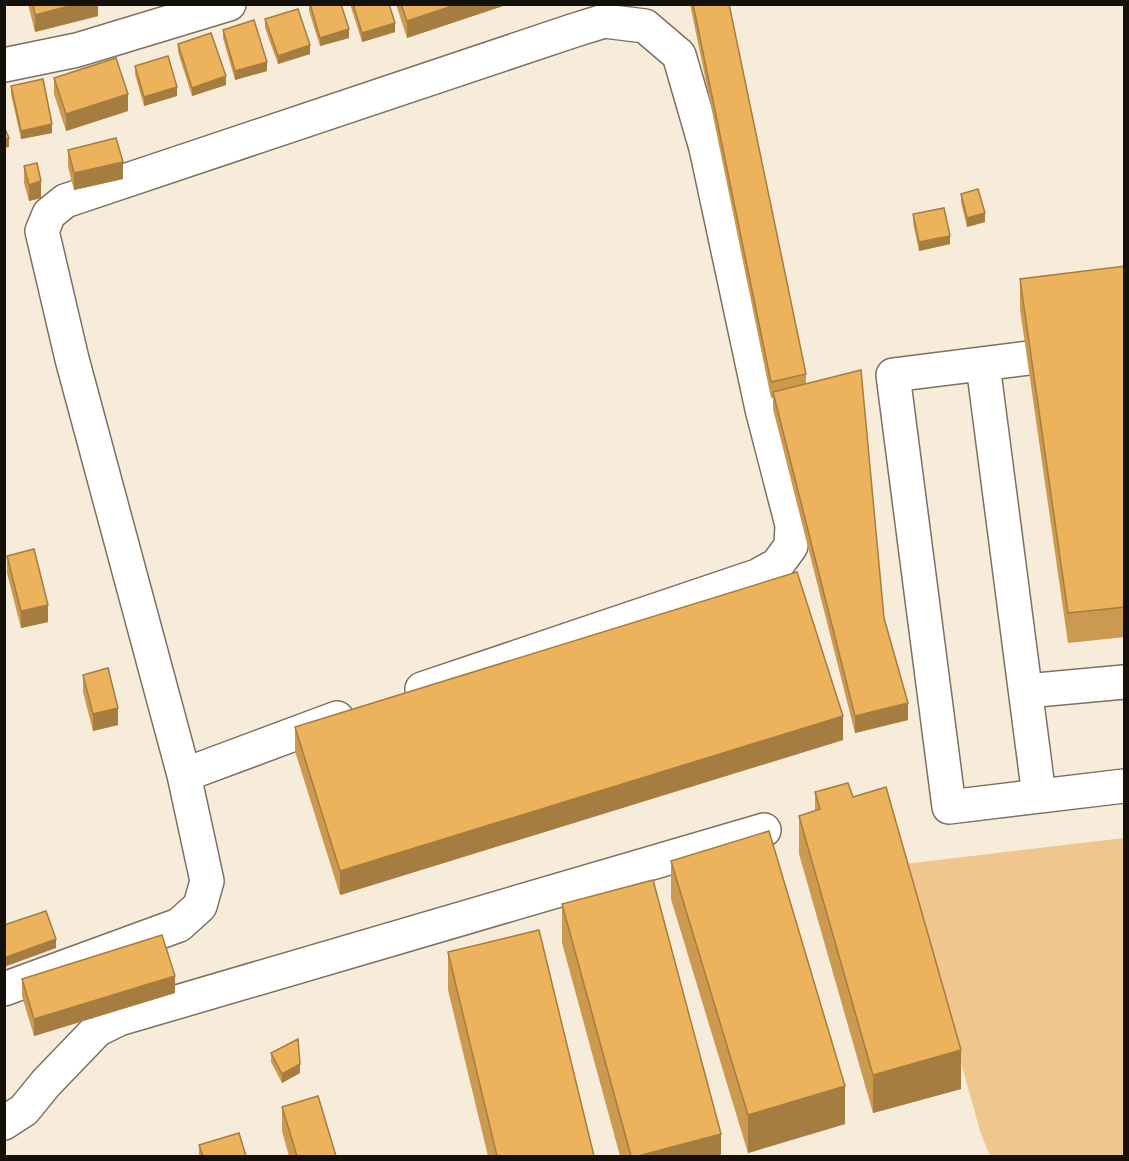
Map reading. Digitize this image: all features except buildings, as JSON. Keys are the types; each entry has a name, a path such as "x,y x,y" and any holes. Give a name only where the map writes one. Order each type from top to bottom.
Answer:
{"street":[{"path":"4,65 77,50 229,4"},
{"path":"4,989 102,954 159,930 179,925 200,906 207,881 184,775 137,605 42,231 49,214 65,201 572,31 604,21 645,26 679,55 706,148 762,409 792,525 791,546 777,565 757,576 398,697"},
{"path":"1125,346 893,375 949,807 1125,786"},
{"path":"983,365 1039,796"},
{"path":"1026,691 1125,682"},
{"path":"184,775 366,708"},
{"path":"4,1123 24,1110 46,1083 97,1030 119,1019 764,830"}],"shaded area":[{"path":"1124,838 1124,1156 990,1156 981,1134 905,864"}]}
